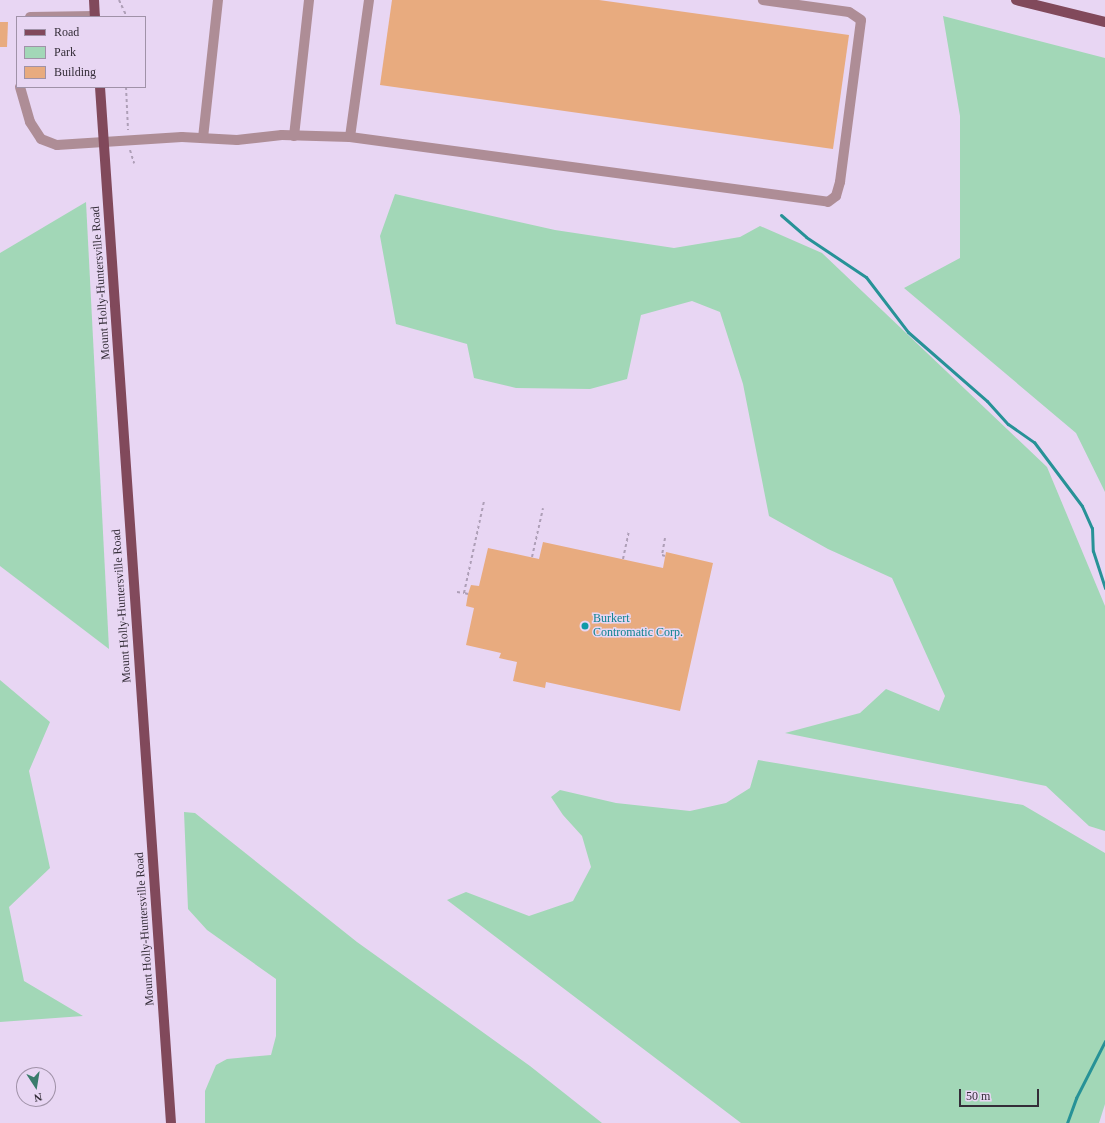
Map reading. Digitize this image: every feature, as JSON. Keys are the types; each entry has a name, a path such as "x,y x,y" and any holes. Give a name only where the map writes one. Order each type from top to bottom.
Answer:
{"main road":[{"path":"94,0 95,16"},
{"path":"1016,0 1105,22"},
{"name":"Mount Holly-Huntersville Road","path":"100,88 171,1123"}],"lane":[{"path":"203,138 218,0"},
{"path":"294,136 309,0"},
{"path":"350,137 369,0"},
{"path":"20,88 30,122 41,139 57,145 104,144 203,138 237,140 294,136 350,137 828,202 836,196 840,182 861,20 849,12 763,0"}],"path":[{"path":"119,0 127,16"},
{"path":"126,88 128,133"},
{"path":"130,150 134,163"},
{"path":"464,593 484,501"},
{"path":"532,558 543,508"},
{"path":"623,560 630,531"},
{"path":"665,538 662,555 666,556"},
{"path":"457,592 468,594"}],"green space":[{"path":"943,16 1105,58 1105,492 1076,433 904,288 960,258 960,116"},
{"path":"395,194 555,230 674,248 740,237 760,226 822,253 1047,467 1105,606 1105,831 1089,826 1046,786 785,733 860,713 886,689 939,711 945,696 892,578 828,549 769,516 743,384 720,312 692,301 641,315 627,379 590,389 516,388 474,378 467,344 396,324 380,236"},
{"path":"86,202 109,649 0,566 0,253"},
{"path":"0,680 50,722 29,771 50,868 9,907 24,981 83,1016 0,1022"},
{"path":"758,760 1023,805 1105,853 1105,1104 1099,1123 741,1123 447,900 466,892 529,916 573,901 591,867 582,836 563,815 551,797 560,790 616,803 690,811 726,803 750,788"},
{"path":"184,812 195,813 357,942 530,1066 602,1123 205,1123 205,1091 216,1065 227,1059 271,1055 276,1036 276,979 207,930 188,909"}],"building":[{"path":"392,0 599,0 849,35 833,149 380,85"},
{"path":"0,22 8,22 7,47 0,47"},
{"name":"Burkert Contromatic Corp.","path":"543,542 663,568 666,552 713,563 680,711 546,682 545,688 513,681 517,662 499,658 501,653 466,645 474,608 466,606 468,594 471,585 479,586 488,548 539,559"}],"waterway":[{"path":"781,215 806,237 866,277 908,332 987,401 1008,424 1034,442 1082,506 1092,528 1093,551 1105,588"},
{"path":"1067,1123 1076,1098 1105,1041"}],"place":[{"name":"Burkert Contromatic Corp.","path":"585,626"}]}
